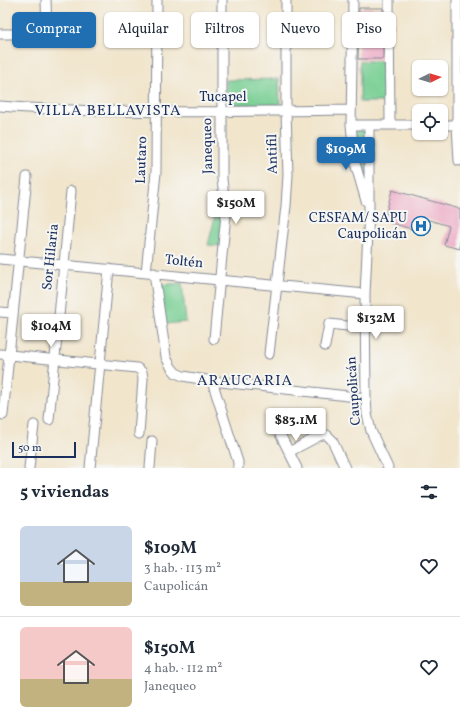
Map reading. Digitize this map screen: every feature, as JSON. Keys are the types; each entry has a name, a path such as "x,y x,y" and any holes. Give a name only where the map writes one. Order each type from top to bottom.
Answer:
{"street":[{"path":"46,0 46,12"},
{"name":"Lautaro","path":"157,0 156,172 150,273 166,357 171,367 176,373 183,376 212,381"},
{"name":"Janequeo","path":"214,339 226,214 222,179 222,0"},
{"name":"Antifil","path":"269,354 286,206 288,175 286,111 286,0"},
{"name":"Caupolicán","path":"353,0 351,125 355,163 369,212"},
{"path":"389,0 390,125"},
{"path":"457,0 459,161"},
{"path":"0,34 12,34"},
{"name":"Tucapel","path":"0,106 35,109 157,111 351,110"},
{"path":"351,125 412,125"},
{"name":"Caupolicán","path":"369,125 369,212 365,294 366,398 367,414 371,431 388,468"},
{"path":"448,125 459,125"},
{"path":"3,415 4,355 13,313 27,177"},
{"name":"Sor Hilaria","path":"49,420 71,191"},
{"name":"Toltén","path":"0,259 365,294"},
{"path":"90,468 109,269"},
{"path":"0,312 13,313"},
{"path":"325,346 329,324 366,328"},
{"path":"4,355 137,368 142,372 143,378 139,434"},
{"path":"238,468 238,462 212,381 366,398"},
{"path":"29,468 34,425"},
{"path":"276,426 297,468"},
{"path":"289,452 321,435 327,435 332,440 345,468"},
{"path":"150,468 152,441"}],"green space":[{"path":"360,61 384,61 384,102 360,102"},
{"path":"279,79 280,105 227,104 226,80"},
{"path":"356,129 366,129 367,190 360,168"},
{"path":"219,201 223,201 220,246 208,245"},
{"path":"182,283 186,322 165,324 161,285"}],"building":[{"path":"359,8 383,8 383,12 359,12"},
{"path":"358,48 383,48 383,59 358,59"},
{"path":"392,190 460,209 460,249 444,245 449,226 419,217 415,230 384,221"}],"place":[{"name":"CESFAM/ SAPU Caupolicán","path":"421,226"}],"district":[{"name":"VILLA BELLAVISTA","path":"108,111"},
{"name":"ARAUCARIA","path":"245,381"}]}
